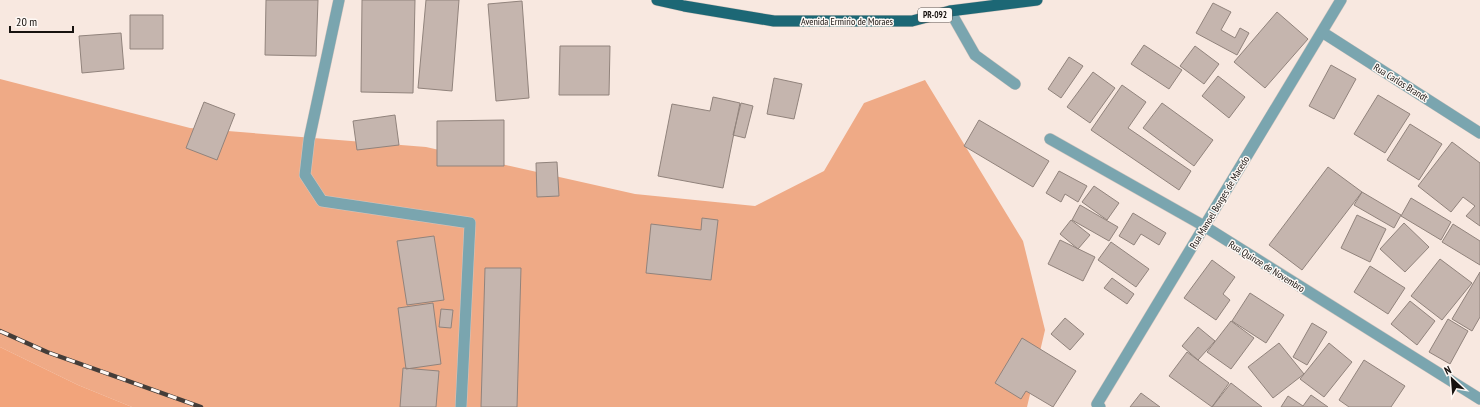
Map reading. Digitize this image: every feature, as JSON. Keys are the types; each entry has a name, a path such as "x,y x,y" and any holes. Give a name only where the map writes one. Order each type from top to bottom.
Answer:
{"main road":[{"name":"Avenida Ermirio de Moraes","path":"657,0 774,21 912,22 950,11 1037,0"}],"street":[{"path":"339,0 309,140 305,175 322,201 470,223 461,407"},
{"name":"Rua Manoel Borges de Macedo","path":"1098,406 1204,226 1341,0"},
{"path":"950,11 975,55 1014,84"},
{"name":"Rua Carlos Brandt","path":"1322,32 1480,133"},
{"name":"Rua Quinze de Novembro","path":"1050,139 1204,226 1480,400"}],"shaded area":[{"path":"0,79 190,128 426,147 635,194 755,206 824,171 864,103 925,80 1023,241 1045,330 1027,407 132,407 78,385 0,347"},
{"path":"0,347 78,385 132,407 0,407"}],"building":[{"path":"266,0 318,0 316,56 265,55"},
{"path":"362,0 415,0 413,93 361,92"},
{"path":"426,0 459,0 452,91 418,88"},
{"path":"522,1 529,98 496,101 488,4"},
{"path":"1213,3 1231,12 1221,30 1235,38 1240,28 1249,33 1237,55 1196,33"},
{"path":"1277,12 1308,39 1265,88 1234,62"},
{"path":"130,15 163,15 163,49 130,49"},
{"path":"121,33 124,69 82,73 79,36"},
{"path":"1144,45 1182,70 1169,89 1131,64"},
{"path":"560,46 610,46 609,95 559,95"},
{"path":"1195,46 1219,64 1204,84 1180,66"},
{"path":"1069,57 1083,66 1061,98 1048,89"},
{"path":"1331,65 1356,79 1334,119 1309,106"},
{"path":"1093,72 1115,88 1090,123 1067,107"},
{"path":"1218,76 1245,97 1229,118 1202,96"},
{"path":"774,78 802,84 794,119 767,114"},
{"path":"1122,85 1146,102 1128,128 1191,171 1179,190 1091,130"},
{"path":"1378,95 1410,114 1385,153 1354,134"},
{"path":"713,97 740,103 723,188 658,176 672,104 710,111"},
{"path":"204,102 235,114 217,160 186,148"},
{"path":"741,103 753,106 745,138 733,135"},
{"path":"1162,103 1213,140 1194,166 1143,128"},
{"path":"395,115 399,145 357,150 353,121"},
{"path":"504,120 504,166 437,166 437,121"},
{"path":"979,120 1049,161 1033,187 964,146"},
{"path":"1410,124 1442,144 1419,180 1387,160"},
{"path":"1452,142 1480,163 1480,226 1466,216 1475,206 1463,197 1451,212 1418,186"},
{"path":"557,162 559,196 537,197 536,163"},
{"path":"1328,167 1362,192 1302,270 1269,245"},
{"path":"1059,171 1087,186 1078,202 1065,194 1061,202 1046,193"},
{"path":"1094,186 1119,203 1107,220 1082,202"},
{"path":"1362,192 1401,215 1394,228 1354,205"},
{"path":"1411,198 1451,222 1441,240 1401,216"},
{"path":"1080,205 1118,227 1109,241 1072,220"},
{"path":"1133,213 1166,233 1159,245 1141,234 1134,245 1119,236"},
{"path":"1357,215 1386,229 1370,262 1341,248"},
{"path":"702,218 718,220 711,280 646,273 651,224 701,230"},
{"path":"1071,220 1090,235 1078,249 1060,234"},
{"path":"1404,223 1429,247 1405,272 1380,249"},
{"path":"1453,224 1480,241 1480,265 1442,242"},
{"path":"434,236 444,300 407,305 397,241"},
{"path":"1060,240 1095,257 1083,281 1048,264"},
{"path":"1111,242 1149,269 1136,287 1098,260"},
{"path":"1440,259 1472,283 1442,320 1411,296"},
{"path":"1212,260 1235,277 1223,294 1230,300 1216,320 1184,298"},
{"path":"1370,266 1405,288 1388,314 1354,292"},
{"path":"485,268 521,268 517,407 481,407"},
{"path":"1480,272 1480,317 1472,331 1452,319"},
{"path":"1112,278 1134,294 1127,304 1104,288"},
{"path":"1250,293 1284,315 1266,343 1232,321"},
{"path":"1410,301 1435,321 1417,345 1391,324"},
{"path":"433,303 441,364 406,369 398,308"},
{"path":"441,309 453,310 451,328 439,327"},
{"path":"1065,318 1084,334 1070,350 1051,334"},
{"path":"1448,319 1468,331 1450,364 1429,352"},
{"path":"1231,321 1254,338 1231,369 1207,352"},
{"path":"1312,323 1327,332 1307,365 1293,357"},
{"path":"1198,327 1215,341 1198,360 1182,346"},
{"path":"1022,338 1076,371 1053,407 1026,391 1021,399 995,383"},
{"path":"1279,343 1304,374 1273,398 1248,367"},
{"path":"1329,343 1352,362 1324,397 1300,379"},
{"path":"1187,352 1229,383 1212,407 1169,376"},
{"path":"1364,360 1405,386 1391,407 1349,407 1339,400"},
{"path":"403,368 439,371 436,407 400,407"},
{"path":"1231,383 1262,407 1212,407"},
{"path":"1141,393 1160,407 1130,407"},
{"path":"1311,395 1328,407 1281,407 1288,396 1303,406"}],"railway":[{"path":"0,331 47,352 201,407"}]}
